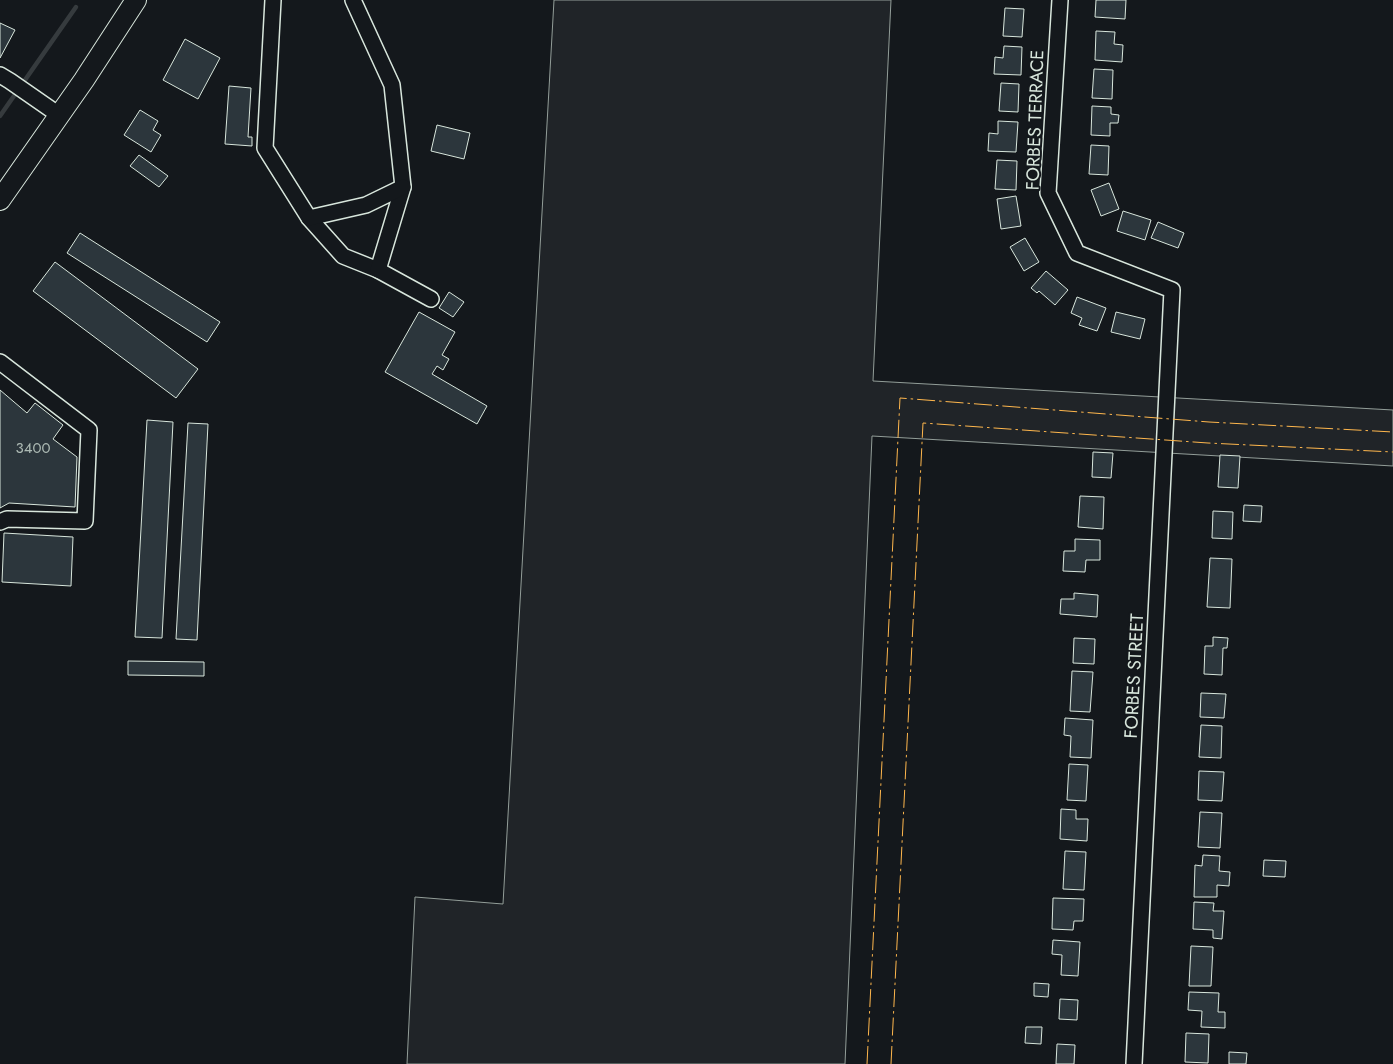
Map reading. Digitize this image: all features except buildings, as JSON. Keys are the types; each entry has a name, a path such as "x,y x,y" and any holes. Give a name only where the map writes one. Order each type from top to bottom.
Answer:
{"main road":[{"path":"0,200 84,80 136,0"}],"street":[{"path":"273,0 265,148 308,218 343,256 378,270 430,299"},
{"path":"353,0 392,85 403,187 378,270"},
{"name":"FORBES TERRACE","path":"1060,0 1048,193 1078,253 1172,290"},
{"path":"0,75 59,115"},
{"path":"308,218 366,205 403,187"},
{"name":"FORBES STREET","path":"1134,1064 1172,290"},
{"path":"0,362 89,430 89,457 85,521 7,519 0,522"}],"shaded area":[{"path":"554,0 891,0 873,381 1393,410 1393,466 872,436 845,1064 407,1064 415,897 503,904"}],"waterway":[{"path":"25,80 76,7"},
{"path":"0,116 16,93"}],"power":[{"path":"867,1064 900,398 1209,422 1393,432"},
{"path":"891,1064 923,423 1208,443 1393,452"}]}
